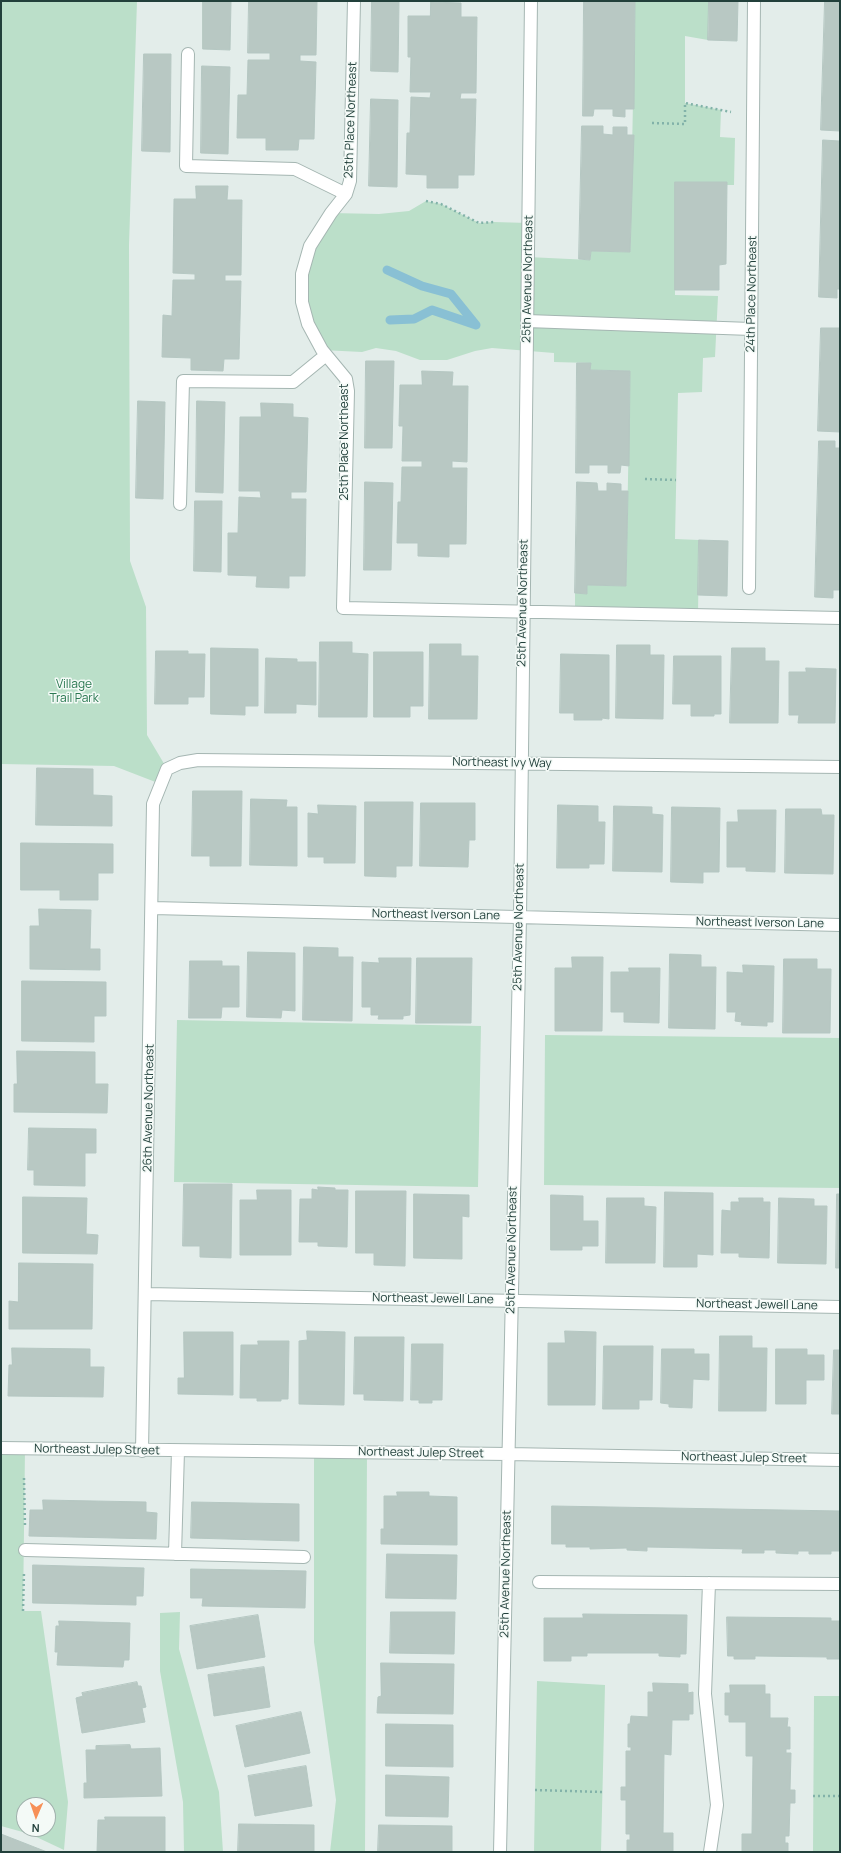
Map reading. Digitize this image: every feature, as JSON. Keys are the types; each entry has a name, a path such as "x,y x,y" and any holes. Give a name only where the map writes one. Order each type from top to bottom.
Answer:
{"street":[{"name":"25th Place Northeast","path":"354,1 350,181 346,194 331,212 310,246 302,274 302,302 308,324 326,355 346,379 348,391 343,608 523,612"},
{"name":"25th Avenue Northeast","path":"500,1852 520,917 531,1"},
{"name":"24th Place Northeast","path":"749,588 754,1"},
{"path":"188,54 186,166 295,169 346,194"},
{"path":"527,321 751,330"},
{"path":"180,504 183,381 293,382 326,355"},
{"path":"523,612 840,618"},
{"name":"Northeast Ivy Way","path":"167,769 180,762 198,760 840,768"},
{"name":"26th Avenue Northeast","path":"142,1451 153,908 153,804 167,769"},
{"name":"Northeast Iverson Lane","path":"153,908 840,925"},
{"name":"Northeast Jewell Lane","path":"146,1294 840,1307"},
{"name":"Northeast Julep Street","path":"1,1448 142,1451 508,1454 840,1460"},
{"path":"175,1554 178,1451"},
{"path":"25,1550 304,1557"},
{"path":"539,1582 840,1584"},
{"path":"709,1583 705,1694 717,1805 710,1852"}],"path":[{"path":"652,122 685,124 685,103 753,117"},
{"path":"426,201 441,204 479,223 494,222"},
{"path":"645,479 676,480"},
{"path":"535,1790 602,1792"},
{"path":"813,1796 840,1796"}],"green space":[{"name":"Village Trail Park","path":"1,1 137,1 129,245 130,561 146,607 147,735 166,767 158,783 114,766 1,764"},
{"path":"635,1 709,1 708,40 685,36 685,103 721,110 720,137 735,138 734,185 727,185 726,182 675,182 675,295 718,296 715,357 703,358 702,392 678,393 675,539 699,540 698,615 575,613 575,593 587,594 587,585 626,586 630,371 590,370 590,363 554,362 554,353 492,348 475,351 447,360 420,360 396,351 376,348 362,352 322,350 308,324 302,274 331,213 379,214 409,211 426,201 441,204 479,223 528,223 528,257 590,260 591,251 630,252"},
{"path":"177,1020 481,1026 478,1187 174,1182"},
{"path":"545,1035 840,1038 840,1188 544,1185"},
{"path":"1,1448 25,1449 23,1611 41,1611 68,1802 64,1850 36,1837 56,1837 56,1797 16,1797 16,1830 1,1826"},
{"path":"314,1452 367,1453 365,1852 330,1852 336,1800 314,1642"},
{"path":"180,1612 179,1649 219,1792 223,1852 184,1852 183,1802 160,1671 160,1613"},
{"path":"537,1681 605,1685 601,1852 534,1852"},
{"path":"814,1696 840,1696 840,1852 813,1852"}],"building":[{"path":"203,1 231,1 230,50 203,49"},
{"path":"249,1 317,1 316,55 300,55 300,61 316,62 314,139 299,139 298,150 266,150 266,138 237,138 238,95 247,95 248,60 270,60 270,53 248,53"},
{"path":"372,1 399,1 398,72 371,71"},
{"path":"584,1 635,1 634,109 625,109 625,117 613,116 613,109 594,109 593,116 583,116"},
{"path":"709,1 738,1 737,41 708,40"},
{"path":"825,1 840,1 840,131 821,130"},
{"path":"431,2 461,3 461,17 477,17 476,93 461,93 460,99 476,99 474,175 458,175 458,188 427,188 427,175 406,174 407,133 410,133 411,97 430,98 431,92 410,92 411,57 408,57 408,16 430,16"},
{"path":"144,54 171,54 170,152 142,151"},
{"path":"202,66 230,67 228,154 201,153"},
{"path":"371,99 398,100 397,187 369,186"},
{"path":"582,126 603,126 603,134 613,135 613,127 627,127 627,135 634,135 630,252 591,251 590,260 579,259"},
{"path":"823,140 839,141 840,147 840,289 837,289 837,298 819,297"},
{"path":"675,182 727,182 726,264 719,265 719,290 675,290"},
{"path":"196,186 228,186 227,200 242,200 241,275 225,275 225,281 241,281 239,359 224,359 223,371 191,370 191,358 162,357 163,315 172,316 173,280 195,280 195,274 173,273 174,199 196,199"},
{"path":"821,328 840,328 840,432 818,431"},
{"path":"366,361 394,361 392,448 365,448"},
{"path":"577,363 591,363 590,370 630,371 629,466 621,465 620,473 608,473 608,465 589,465 589,473 576,473"},
{"path":"422,371 453,372 452,386 468,386 467,462 452,461 452,468 467,468 466,544 449,544 449,557 418,556 418,543 397,543 398,502 401,502 402,467 422,467 422,461 402,461 403,426 399,426 400,385 422,385"},
{"path":"138,401 165,402 163,499 136,498"},
{"path":"197,401 225,402 223,493 196,492"},
{"path":"261,403 293,404 293,417 308,418 306,492 291,492 291,499 306,499 305,576 289,576 289,588 256,587 257,576 228,575 228,533 238,533 239,497 261,498 260,491 239,491 240,417 261,417"},
{"path":"819,441 835,441 835,448 840,448 840,590 833,590 833,598 815,597"},
{"path":"365,482 393,483 391,570 364,570"},
{"path":"577,482 597,483 598,491 607,491 607,483 621,484 621,491 628,491 626,586 587,585 587,594 575,593"},
{"path":"195,501 222,501 221,572 194,571"},
{"path":"699,540 728,541 727,596 698,595"},
{"path":"320,642 352,642 352,653 368,654 367,717 319,717"},
{"path":"430,644 461,644 461,656 478,656 477,719 429,719"},
{"path":"617,645 650,645 650,655 664,655 663,719 616,718"},
{"path":"211,648 258,649 258,706 245,706 245,715 211,714"},
{"path":"732,648 765,648 765,661 779,661 778,723 730,723"},
{"path":"156,651 188,651 188,654 205,654 204,697 188,697 188,704 155,704"},
{"path":"374,652 423,652 423,706 410,706 410,717 374,717"},
{"path":"561,654 609,655 609,719 574,720 574,713 560,713"},
{"path":"674,656 721,656 721,714 714,714 714,716 691,716 691,704 673,704"},
{"path":"266,658 297,659 297,662 316,662 316,705 296,704 296,713 265,713"},
{"path":"806,668 836,669 835,723 798,723 799,715 789,715 789,672 806,672"},
{"path":"37,768 93,769 93,795 112,796 112,826 36,825"},
{"path":"193,791 242,791 241,866 210,866 210,856 192,856"},
{"path":"251,799 287,800 286,807 297,807 297,866 250,865"},
{"path":"365,802 413,802 412,866 396,866 396,877 365,876"},
{"path":"421,803 475,803 475,840 469,840 468,867 420,866"},
{"path":"318,805 356,806 355,863 324,863 324,857 308,857 308,813 318,814"},
{"path":"558,805 598,806 598,822 605,822 604,864 589,864 589,868 557,868"},
{"path":"614,806 652,807 652,814 663,815 662,872 613,871"},
{"path":"672,807 720,808 719,872 703,872 703,883 671,882"},
{"path":"786,809 821,809 822,815 834,815 833,874 785,873"},
{"path":"738,810 776,810 775,872 746,871 746,867 727,867 727,822 738,822"},
{"path":"21,843 113,844 113,873 98,873 98,900 60,900 60,890 21,890"},
{"path":"39,909 91,910 90,949 100,949 100,970 30,969 30,926 39,926"},
{"path":"304,947 338,948 338,957 353,957 352,1021 303,1020"},
{"path":"248,952 295,953 295,1011 282,1010 281,1018 247,1017"},
{"path":"670,954 701,955 701,967 716,967 715,1029 669,1028"},
{"path":"572,957 603,957 602,1031 555,1031 555,968 572,968"},
{"path":"379,958 411,958 410,1015 403,1016 403,1019 378,1019 379,1015 371,1015 371,1007 362,1007 362,962 379,963"},
{"path":"417,958 472,958 471,1023 416,1023"},
{"path":"784,959 817,959 817,969 831,969 830,1033 783,1033"},
{"path":"190,961 222,961 222,966 239,966 239,1007 222,1007 221,1018 189,1018"},
{"path":"743,965 774,966 773,1022 767,1022 767,1026 741,1025 742,1022 735,1021 736,1012 727,1012 727,972 743,973"},
{"path":"629,968 660,968 659,1023 624,1022 624,1012 611,1012 611,972 629,972"},
{"path":"22,981 106,982 106,1016 94,1016 94,1042 22,1041"},
{"path":"17,1051 95,1052 95,1084 108,1084 107,1113 14,1112 14,1084 17,1084"},
{"path":"29,1128 96,1129 96,1153 85,1153 85,1186 34,1185 34,1170 28,1170"},
{"path":"184,1184 232,1184 231,1258 200,1257 200,1246 183,1246"},
{"path":"318,1187 335,1188 335,1190 348,1190 347,1247 318,1246 318,1242 299,1242 300,1199 312,1199 312,1189 318,1190"},
{"path":"257,1190 291,1190 291,1255 240,1255 240,1200 257,1200"},
{"path":"356,1191 406,1191 405,1266 374,1265 374,1253 356,1253"},
{"path":"665,1192 713,1193 713,1255 697,1254 697,1267 664,1267"},
{"path":"414,1194 469,1195 469,1217 462,1216 462,1259 414,1258"},
{"path":"837,1194 840,1194 840,1268 836,1268"},
{"path":"551,1195 583,1196 583,1221 598,1221 598,1246 582,1246 582,1250 551,1250"},
{"path":"23,1197 87,1198 86,1234 98,1235 97,1254 23,1253"},
{"path":"607,1198 644,1198 644,1206 656,1207 655,1263 606,1263"},
{"path":"739,1198 763,1198 763,1202 770,1202 769,1258 739,1257 739,1253 721,1253 722,1210 731,1211 731,1202 739,1202"},
{"path":"779,1198 814,1199 814,1206 827,1206 826,1264 778,1263"},
{"path":"19,1263 93,1264 92,1329 9,1329 9,1301 18,1302"},
{"path":"307,1331 345,1332 344,1405 299,1404 299,1341 307,1340"},
{"path":"565,1331 596,1332 595,1405 548,1405 548,1343 565,1343"},
{"path":"184,1332 233,1332 233,1395 178,1394 178,1378 184,1378"},
{"path":"720,1336 752,1336 752,1348 767,1348 766,1411 719,1411"},
{"path":"355,1337 404,1337 403,1401 364,1400 364,1394 354,1394"},
{"path":"258,1341 289,1341 288,1399 281,1399 281,1401 257,1401 257,1398 240,1398 241,1345 258,1345"},
{"path":"412,1344 443,1344 442,1400 432,1400 432,1403 419,1403 419,1400 411,1400"},
{"path":"604,1346 653,1346 652,1400 639,1400 639,1409 603,1409"},
{"path":"12,1348 90,1349 90,1367 104,1367 103,1397 8,1396 9,1365 12,1365"},
{"path":"662,1349 694,1349 694,1354 709,1354 709,1380 693,1379 692,1408 669,1407 669,1404 661,1403"},
{"path":"776,1349 807,1349 807,1355 824,1355 824,1380 806,1380 806,1404 776,1404"},
{"path":"834,1350 840,1350 840,1414 832,1414"},
{"path":"397,1492 429,1492 429,1496 457,1497 457,1545 381,1544 381,1529 384,1529 384,1496 397,1496"},
{"path":"43,1500 146,1502 146,1512 157,1513 156,1539 29,1536 30,1510 43,1510"},
{"path":"192,1502 299,1504 299,1541 191,1538"},
{"path":"552,1506 840,1511 840,1551 831,1551 831,1554 809,1554 809,1551 798,1551 798,1554 776,1553 776,1550 764,1550 764,1553 742,1553 743,1549 647,1547 647,1551 627,1550 627,1548 590,1549 590,1547 566,1547 566,1544 552,1544"},
{"path":"387,1554 457,1555 456,1599 386,1598"},
{"path":"33,1565 144,1568 143,1596 136,1596 136,1605 33,1603"},
{"path":"191,1569 306,1571 305,1608 202,1606 203,1598 191,1598"},
{"path":"391,1612 455,1612 454,1654 390,1653"},
{"path":"583,1614 687,1615 686,1654 680,1654 680,1657 659,1656 659,1653 587,1653 587,1656 571,1656 571,1661 544,1661 544,1618 583,1618"},
{"path":"258,1615 265,1657 197,1669 190,1626"},
{"path":"727,1617 831,1618 831,1621 840,1621 840,1659 827,1659 827,1657 755,1656 755,1659 734,1659 734,1656 728,1656"},
{"path":"59,1621 130,1623 129,1660 124,1660 123,1667 57,1665 58,1652 55,1652 56,1626 59,1626"},
{"path":"381,1663 454,1664 453,1714 377,1713 378,1697 381,1696"},
{"path":"264,1667 270,1707 214,1716 208,1675"},
{"path":"137,1682 138,1686 141,1686 146,1707 142,1708 145,1722 82,1733 76,1698 83,1696 82,1693"},
{"path":"653,1683 688,1684 688,1693 693,1692 693,1714 689,1714 689,1720 672,1720 671,1755 664,1754 663,1833 673,1833 673,1852 627,1852 627,1840 630,1840 630,1834 626,1834 626,1800 621,1800 621,1787 626,1787 626,1751 631,1751 631,1747 628,1747 628,1724 630,1724 631,1716 648,1717 648,1692 653,1692"},
{"path":"730,1685 765,1685 765,1694 770,1694 770,1718 788,1718 787,1727 790,1727 790,1749 786,1749 786,1753 791,1753 790,1790 795,1790 795,1803 790,1803 789,1836 785,1836 785,1843 788,1843 788,1852 742,1852 742,1834 752,1834 753,1756 746,1756 746,1722 729,1722 729,1715 725,1715 725,1693 730,1693"},
{"path":"301,1712 310,1753 245,1767 236,1726"},
{"path":"386,1724 453,1725 453,1767 386,1766"},
{"path":"130,1745 131,1749 160,1748 162,1796 84,1798 84,1783 87,1783 86,1750 96,1750 96,1746"},
{"path":"306,1766 312,1806 255,1816 248,1776"},
{"path":"386,1775 449,1777 448,1817 386,1816"},
{"path":"105,1817 165,1817 165,1852 97,1852 98,1820 105,1820"},
{"path":"239,1824 314,1825 314,1852 238,1852"},
{"path":"379,1825 452,1826 452,1852 378,1852"},
{"path":"1,1834 47,1852 1,1852"}],"waterway":[{"path":"387,270 422,286 451,294 476,325"},
{"path":"390,320 414,319 432,310 476,325"}]}
